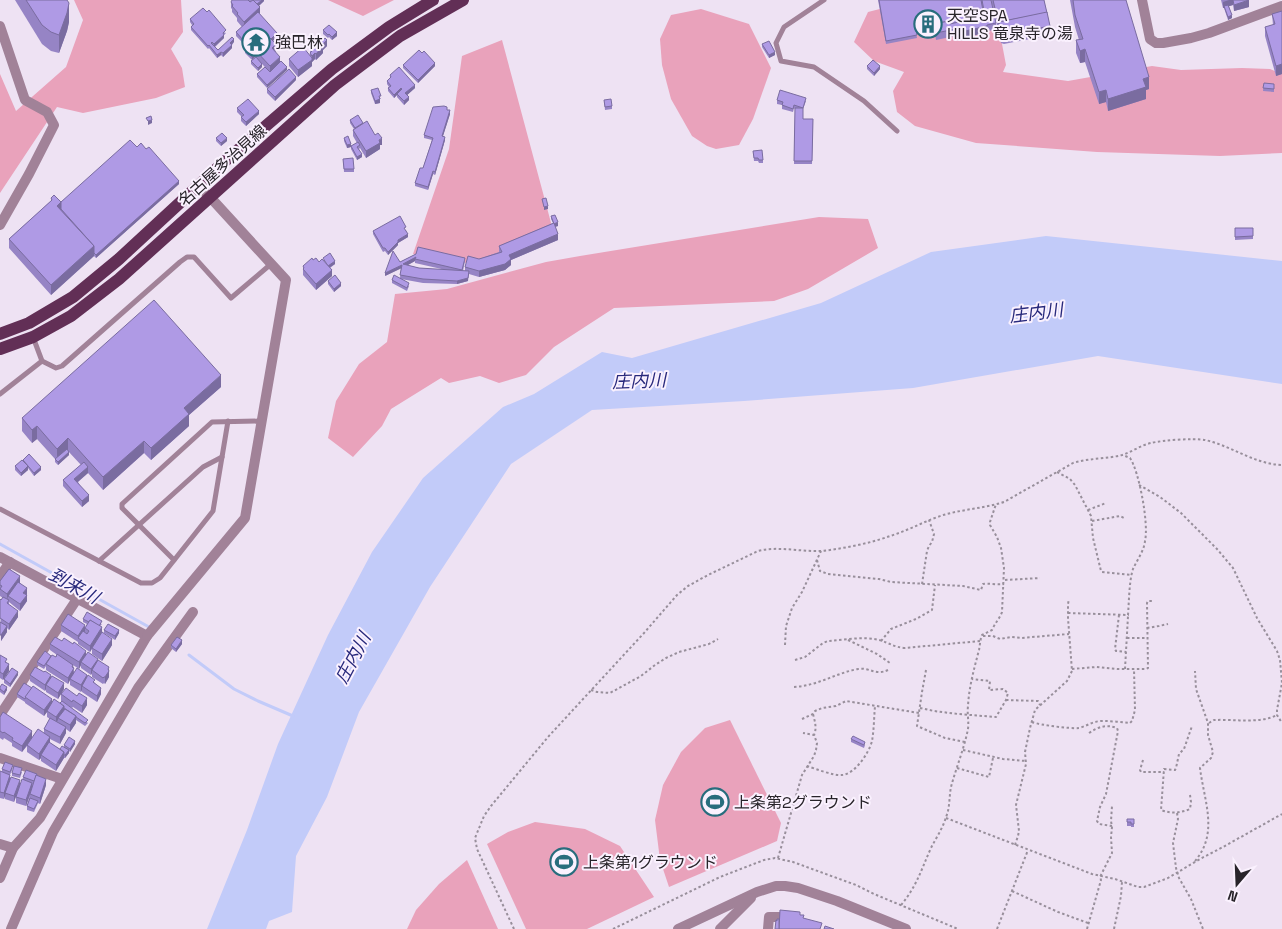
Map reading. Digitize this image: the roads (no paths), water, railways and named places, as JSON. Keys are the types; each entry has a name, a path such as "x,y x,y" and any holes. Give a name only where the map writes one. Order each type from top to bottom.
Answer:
{"main road":[{"name":"名古屋多治見線","path":"0,334 28,323 73,297 119,258 224,162 332,69 389,27 433,0"},
{"name":"名古屋多治見線","path":"0,349 33,337 71,316 118,279 336,85 400,36 463,0"}],"street":[{"path":"1142,0 1150,39 1162,43 1209,33 1282,6"},
{"path":"0,26 25,100 47,112 54,125 0,225"},
{"path":"0,878 12,848 40,818 147,636 245,518 286,280 210,197 198,187"},
{"path":"0,557 147,636"},
{"path":"0,576 10,562"},
{"path":"0,715 78,599"},
{"path":"11,929 53,832 138,688 193,612"},
{"path":"0,758 62,779"},
{"path":"0,844 12,848"},
{"path":"678,929 757,892 776,886 798,888 837,901 906,929"},
{"path":"720,929 757,892"},
{"path":"768,929 769,917 800,917"}],"lane":[{"path":"824,0 784,27 776,43 781,61 814,68 864,102 897,131"},
{"path":"33,337 42,361 56,368 62,366 187,257 194,258 231,298 271,264"},
{"path":"0,394 42,361"},
{"path":"0,509 141,583 152,583 160,578 213,511 228,421"},
{"path":"174,560 122,508 122,504 212,422 262,421"},
{"path":"99,562 202,467 222,457"}],"water":[{"name":"庄内川","path":"1046,236 1282,261 1282,384 1098,356 913,388 592,410 511,464 430,587 359,712 327,797 296,856 292,912 269,921 266,929 207,929 247,830 278,744 328,635 372,552 423,478 503,407 534,394 602,352 632,358 821,303 931,252"}],"waterway":[{"name":"到来川","path":"0,544 149,627"},
{"name":"到来川","path":"189,655 234,689 293,716"}],"place":[{"name":"天空SPA HILLS 竜泉寺の湯","path":"928,24"},
{"name":"強巴林","path":"256,42"},
{"name":"上条第2グラウンド","path":"715,802"},
{"name":"上条第1グラウンド","path":"564,862"}]}
